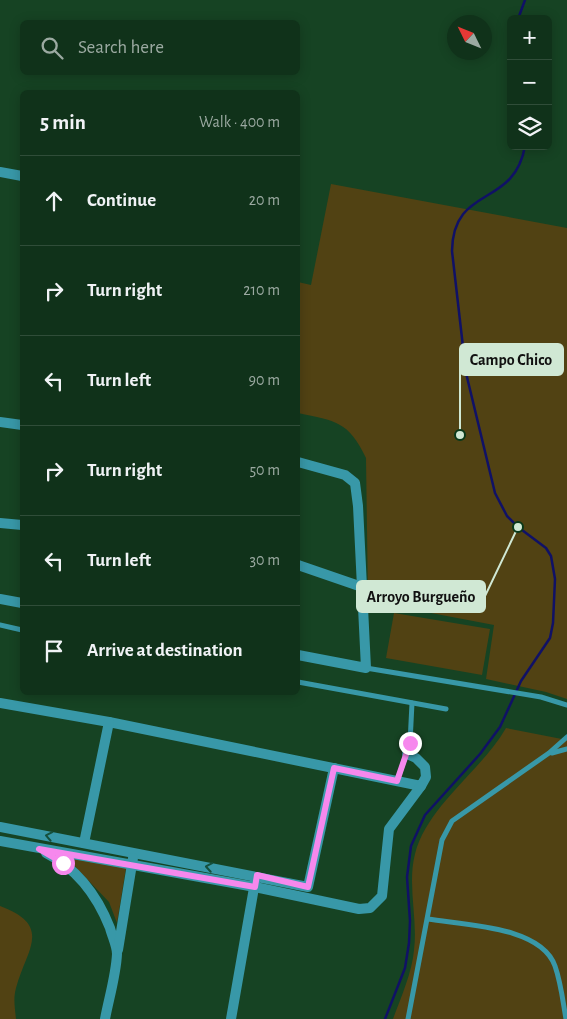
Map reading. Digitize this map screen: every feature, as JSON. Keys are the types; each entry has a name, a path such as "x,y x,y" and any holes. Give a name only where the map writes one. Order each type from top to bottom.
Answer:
{"street":[{"path":"0,172 20,176"},
{"path":"0,422 20,425"},
{"path":"300,463 345,475 355,483 366,668 300,655"},
{"path":"0,523 20,525"},
{"path":"300,566 362,587"},
{"path":"0,599 20,603"},
{"path":"0,703 110,722 421,786"},
{"path":"84,843 110,722"},
{"path":"0,841 255,887 359,909 370,908 382,896 389,829 426,777 425,767 416,758 406,754"},
{"path":"0,827 257,875 308,887 334,768"},
{"path":"39,849 63,863 88,886 101,907 117,953"},
{"path":"105,1019 134,853"},
{"path":"231,1019 257,875"}],"lane":[{"path":"0,625 20,630"},
{"path":"366,668 541,697 567,705"},
{"path":"300,682 446,709"},
{"path":"397,781 410,743 412,703"},
{"path":"408,1019 442,840 452,820 550,754 567,737"},
{"path":"550,754 567,749"},
{"path":"428,919 511,932 534,941 549,954 555,966 566,1019"}],"shaded area":[{"path":"331,184 567,228 567,699 546,692 486,679 494,625 368,601 366,458 353,436 340,425 322,418 300,413 300,282 311,285"},
{"path":"394,613 490,629 482,675 386,658"},
{"path":"506,728 567,740 567,1019 393,1019 406,985 413,959 415,926 412,878 415,854 421,837 443,804 496,744"},
{"path":"67,858 126,868 117,923 109,902"},
{"path":"0,906 17,914 27,922 31,931 30,951 15,992 16,1019 0,1019"}],"waterway":[{"path":"519,15 525,0"},
{"path":"385,1019 405,968 409,943 410,921 407,877 411,846 425,815 480,754 500,727 521,681 550,638 553,623 555,579 551,556 546,548 518,527 507,516 495,493 466,373 452,251 455,230 462,215 509,180 519,166 524,150"}],"place":[{"name":"Campo Chico","path":"460,435"},
{"name":"Arroyo Burgueño","path":"518,527"}],"route":[{"path":"63,863 39,849 255,887 257,875 308,887 334,768 397,781 410,743"}]}
